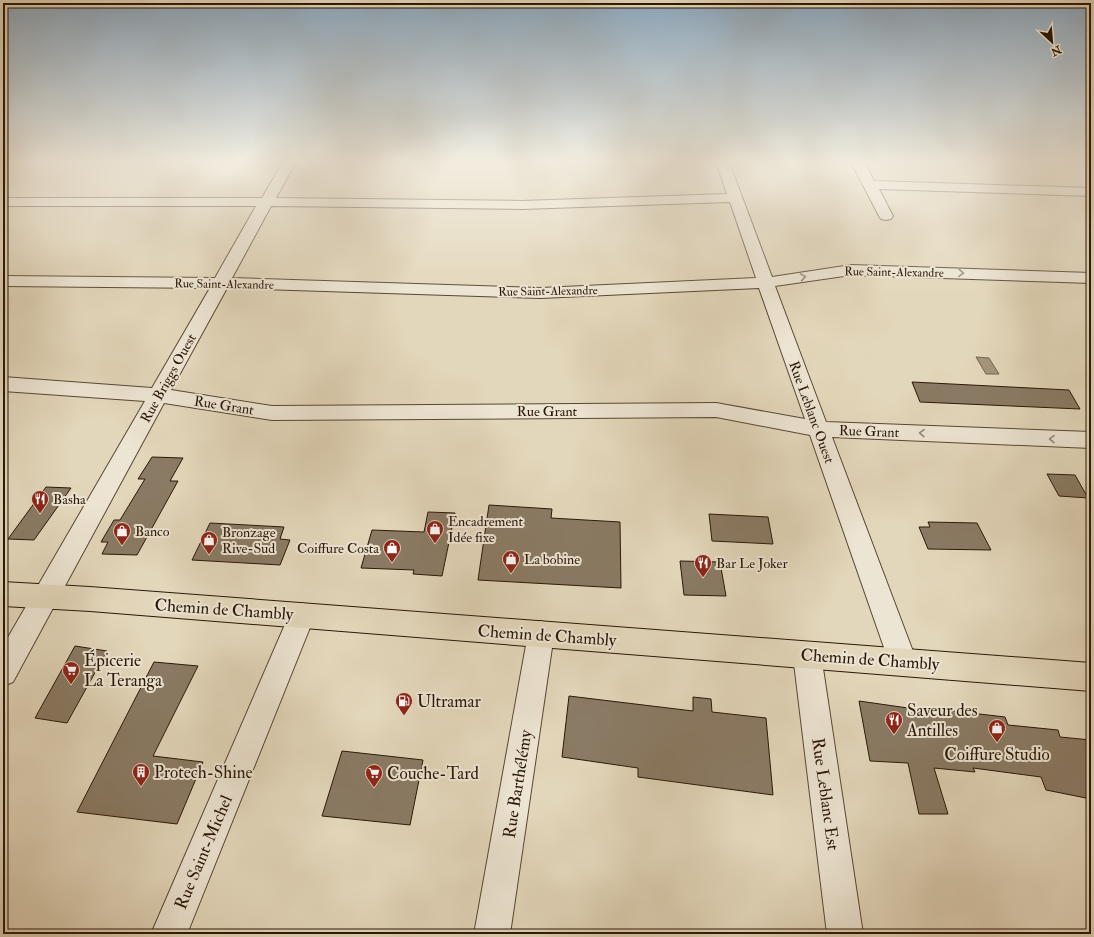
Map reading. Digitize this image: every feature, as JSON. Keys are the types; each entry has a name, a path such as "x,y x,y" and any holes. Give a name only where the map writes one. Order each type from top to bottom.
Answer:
{"main road":[{"name":"Chemin de Chambly","path":"3,594 46,596 1091,677"}],"street":[{"name":"Rue Briggs Ouest","path":"3,672 264,206"},
{"name":"Rue Leblanc Ouest","path":"738,206 903,662"},
{"path":"881,206 886,216"},
{"name":"Rue Saint-Alexandre","path":"3,281 221,283 541,293 765,283 851,270 1091,278"},
{"name":"Rue Grant","path":"3,384 158,395 272,413 716,410 818,429 1091,440"},
{"name":"Rue Saint-Michel","path":"168,934 302,616"},
{"name":"Rue Barthélémy","path":"492,934 541,634"},
{"name":"Rue Leblanc Est","path":"806,654 845,934"}],"shaded area":[{"path":"976,357 989,358 999,374 986,374"}],"building":[{"path":"912,382 1069,390 1080,409 920,402"},
{"path":"152,457 183,458 170,481 178,481 137,555 102,554 108,542 101,542 114,520 120,520 145,479 138,479"},
{"path":"1047,474 1075,475 1088,498 1059,496"},
{"name":"Basha","path":"46,487 71,488 34,540 8,539"},
{"path":"489,505 552,509 551,518 620,522 621,588 478,580"},
{"path":"428,512 455,513 442,576 413,574 414,570 361,568 372,530 424,532"},
{"path":"709,514 768,517 773,544 712,541"},
{"path":"928,522 977,523 991,550 928,549 919,527 930,527"},
{"path":"210,523 284,527 280,539 290,540 280,565 192,560"},
{"name":"Bar Le Joker","path":"680,561 720,562 726,596 684,595"},
{"name":"Épicerie La Teranga","path":"75,646 107,651 67,723 35,718"},
{"name":"Protech-Shine","path":"154,662 198,666 153,756 203,762 177,824 77,812"},
{"path":"569,696 693,711 693,697 711,699 712,712 766,718 773,795 638,777 638,768 562,757"},
{"path":"859,701 915,709 954,711 1005,717 1008,725 1058,730 1060,737 1091,740 1091,799 1046,790 1041,777 973,768 975,772 934,768 948,814 919,814 908,763 870,761"},
{"name":"Couche-Tard","path":"342,751 423,760 410,825 322,816"}],"place":[{"name":"Basha","path":"40,514"},
{"name":"Encadrement Idée fixe","path":"435,544"},
{"name":"Banco","path":"122,546"},
{"name":"Bronzage Rive-Sud","path":"209,555"},
{"name":"Coiffure Costa","path":"392,563"},
{"name":"La bobine","path":"511,574"},
{"name":"Bar Le Joker","path":"703,578"},
{"name":"Épicerie La Teranga","path":"71,685"},
{"name":"Ultramar","path":"404,716"},
{"name":"Saveur des Antilles","path":"894,735"},
{"name":"Coiffure Studio","path":"997,743"},
{"name":"Protech-Shine","path":"141,787"},
{"name":"Couche-Tard","path":"374,788"}]}
